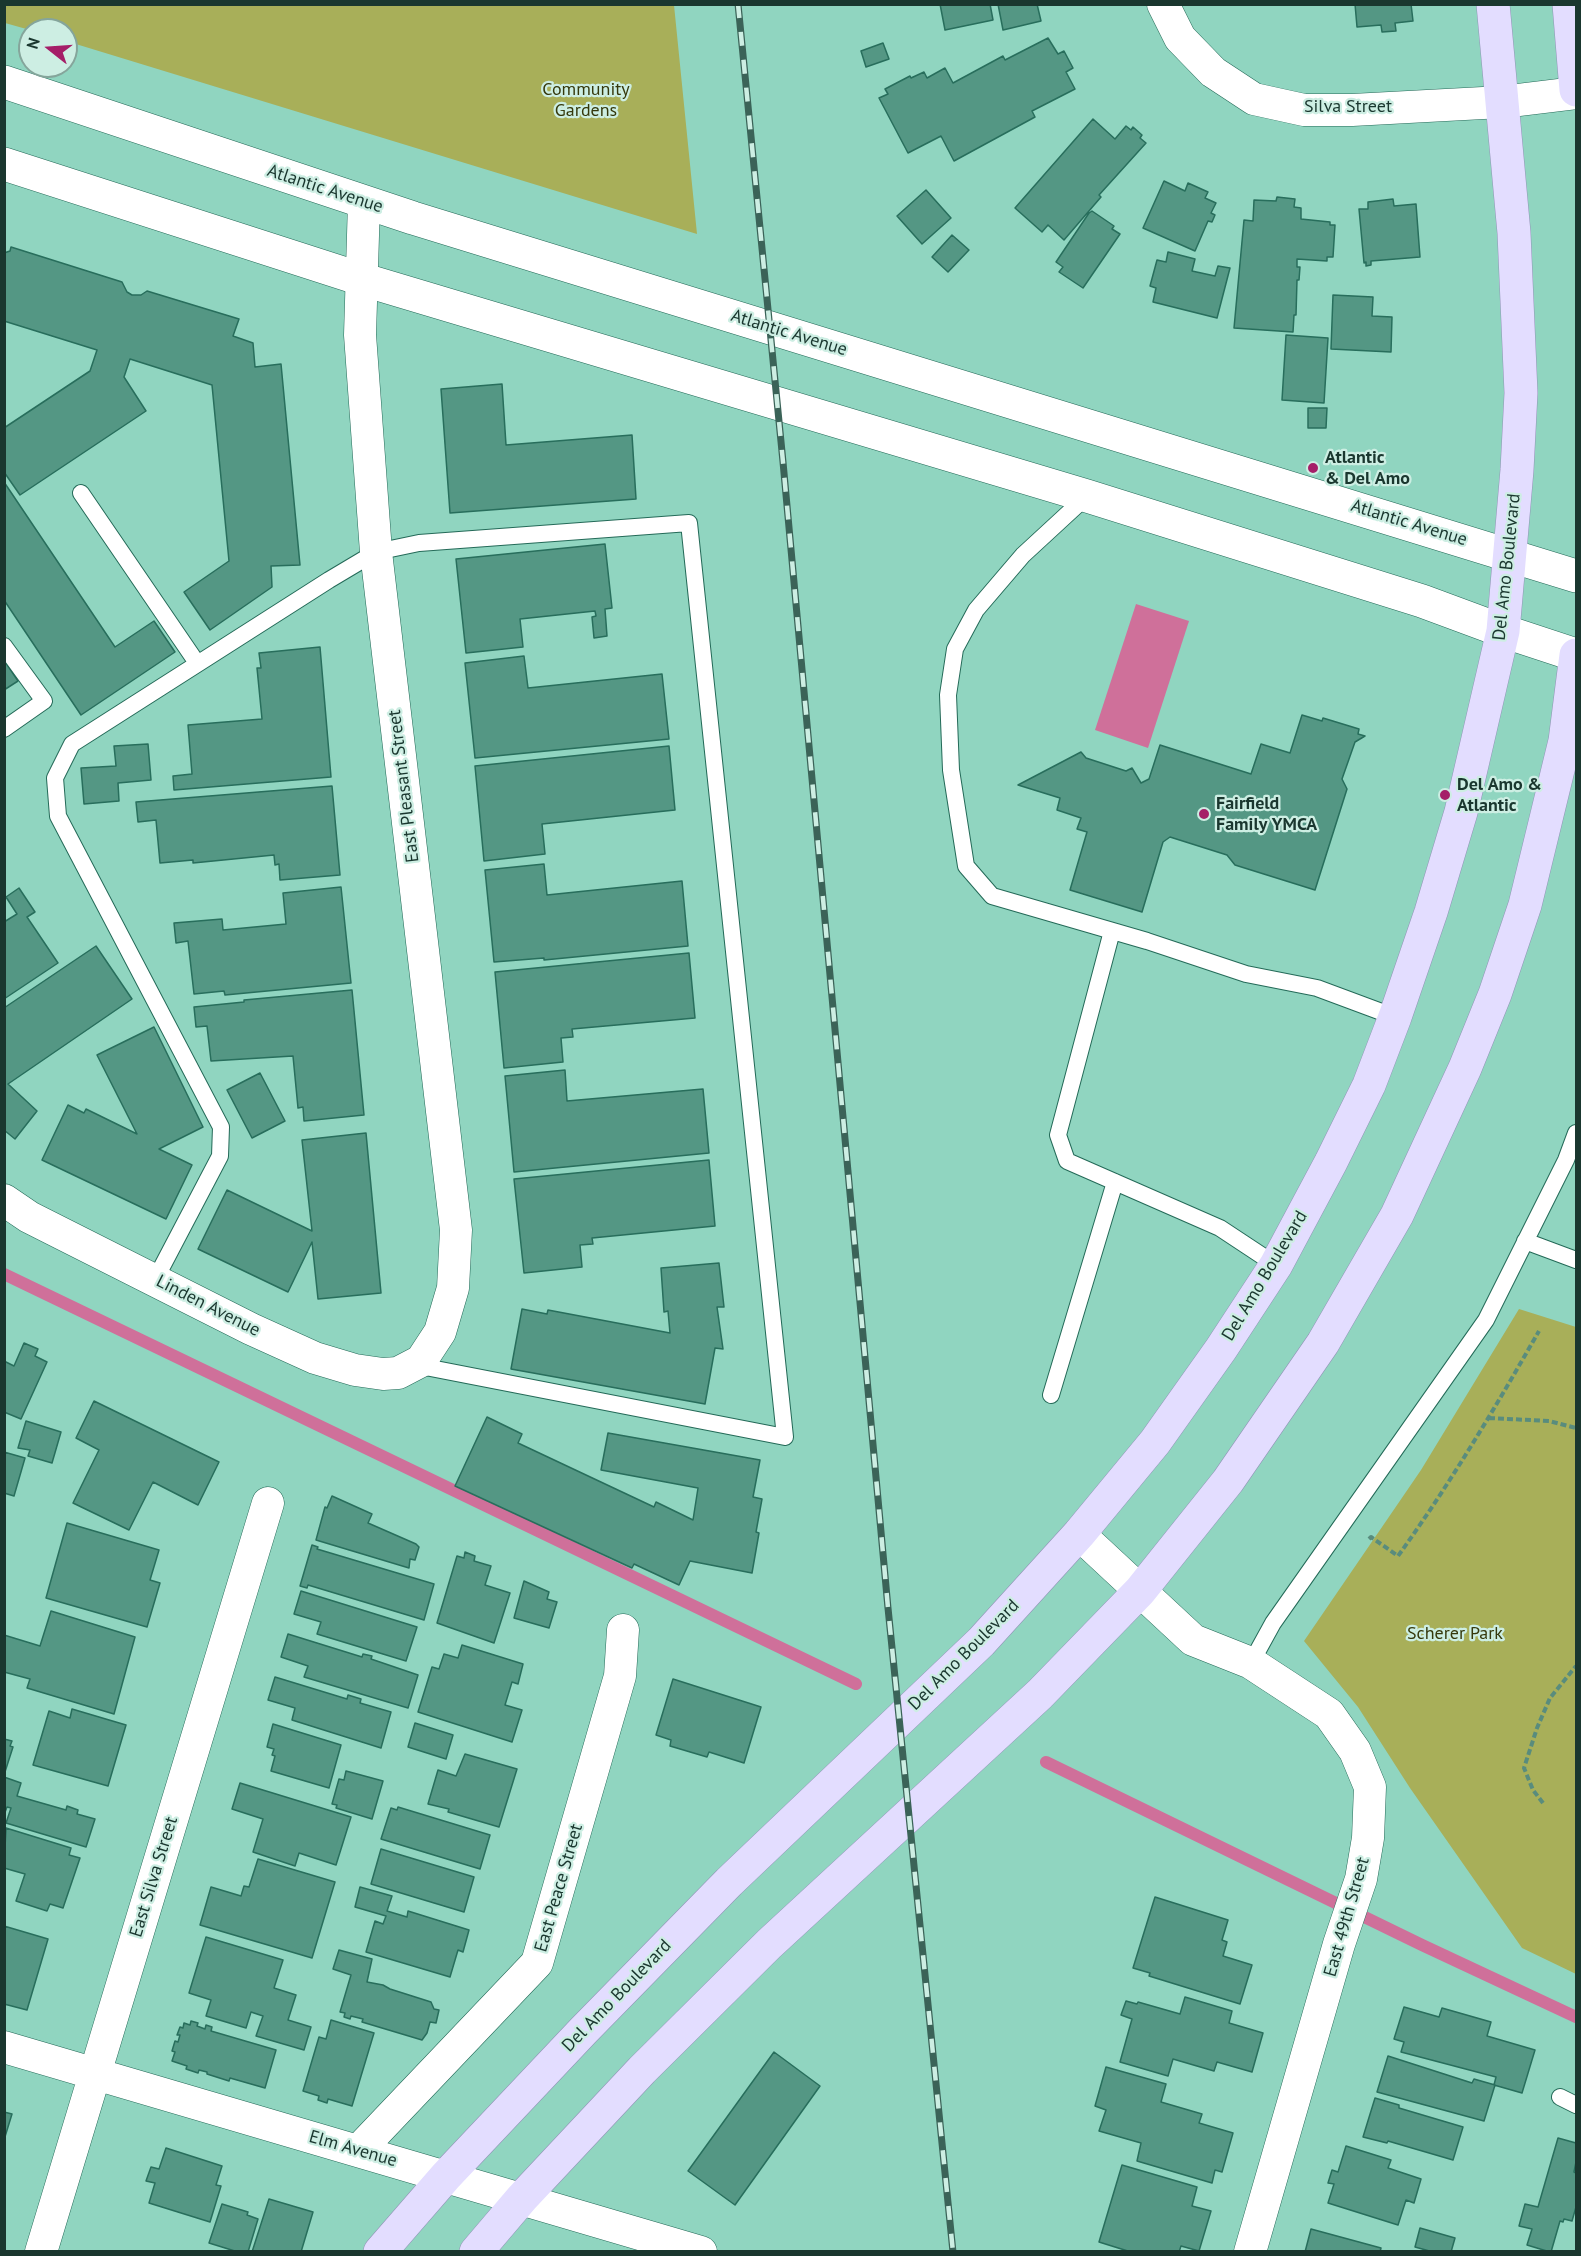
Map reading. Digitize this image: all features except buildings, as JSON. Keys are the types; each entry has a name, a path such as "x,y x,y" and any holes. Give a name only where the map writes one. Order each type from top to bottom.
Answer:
{"main road":[{"name":"Del Amo Boulevard","path":"380,2252 446,2176 583,2031 729,1882 981,1642 1079,1534 1155,1442 1221,1349 1276,1264 1331,1162 1369,1084 1431,912 1461,812 1503,631 1517,470 1521,393 1514,233 1493,4"},
{"path":"1572,22 1576,91"},
{"name":"Atlantic Avenue","path":"4,82 364,202 1576,576"},
{"path":"4,164 361,279 1087,496 1422,601 1576,655 1565,741 1525,905 1496,994 1465,1068 1397,1215 1323,1343 1228,1481 1140,1591 1040,1695 769,1944 642,2070 522,2198 476,2252"}],"street":[{"name":"Silva Street","path":"1162,4 1180,38 1214,72 1254,99 1304,110 1353,110 1502,102 1576,91"},
{"name":"East Pleasant Street","path":"364,202 360,335 376,552 456,1230 453,1288 440,1332 418,1363"},
{"name":"Linden Avenue","path":"4,1200 29,1217 251,1329 315,1358 355,1370 383,1374 398,1373 418,1363"},
{"name":"East Silva Street","path":"41,2252 268,1503"},
{"name":"East 49th Street","path":"1079,1534 1193,1640 1251,1663 1329,1714 1355,1751 1370,1787 1368,1838 1361,1879 1339,1944 1250,2252"},
{"name":"East Peace Street","path":"358,2151 537,1963 620,1677 623,1630"},
{"name":"Elm Avenue","path":"4,2047 700,2252"}],"lane":[{"path":"81,493 197,663"},
{"path":"1087,496 1023,555 976,610 955,649 948,695 951,770 966,866 992,896 1148,941 1246,974 1317,988 1395,1017"},
{"path":"155,1280 220,1156 220,1126 58,816 55,778 72,744 328,580 376,552 419,543 689,523 785,1437 418,1363"},
{"path":"4,646 44,701 4,729"},
{"path":"1112,931 1058,1135 1067,1161 1220,1228 1276,1264"},
{"path":"1251,1663 1273,1623 1486,1320 1566,1160 1576,1132"},
{"path":"1051,1395 1115,1182"},
{"path":"1525,1241 1576,1260"},
{"path":"1560,2097 1576,2105"}],"path":[{"path":"1364,1546 1371,1537 1398,1556 1428,1514 1489,1418 1539,1331"},
{"path":"1489,1418 1549,1421 1576,1428"},
{"path":"1543,1803 1533,1790 1524,1768 1537,1728 1551,1698 1576,1666"}],"green space":[{"name":"Community Gardens","path":"4,5 674,5 697,234 78,45 78,18 18,18 18,27 5,23"},
{"name":"Scherer Park","path":"1519,1309 1576,1327 1576,1974 1522,1948 1410,1788 1358,1707 1304,1641 1421,1470"}],"shaded area":[{"path":"1136,604 1189,621 1148,748 1095,730"}],"waterway":[{"path":"4,1274 856,1684"},
{"path":"1046,1762 1422,1945 1576,2017"}],"railway":[{"path":"738,4 783,462 888,1608 953,2252"}],"place":[{"name":"Atlantic & Del Amo","path":"1313,468"},
{"name":"Del Amo & Atlantic","path":"1445,795"},
{"name":"Fairfield Family YMCA","path":"1204,814"}]}
